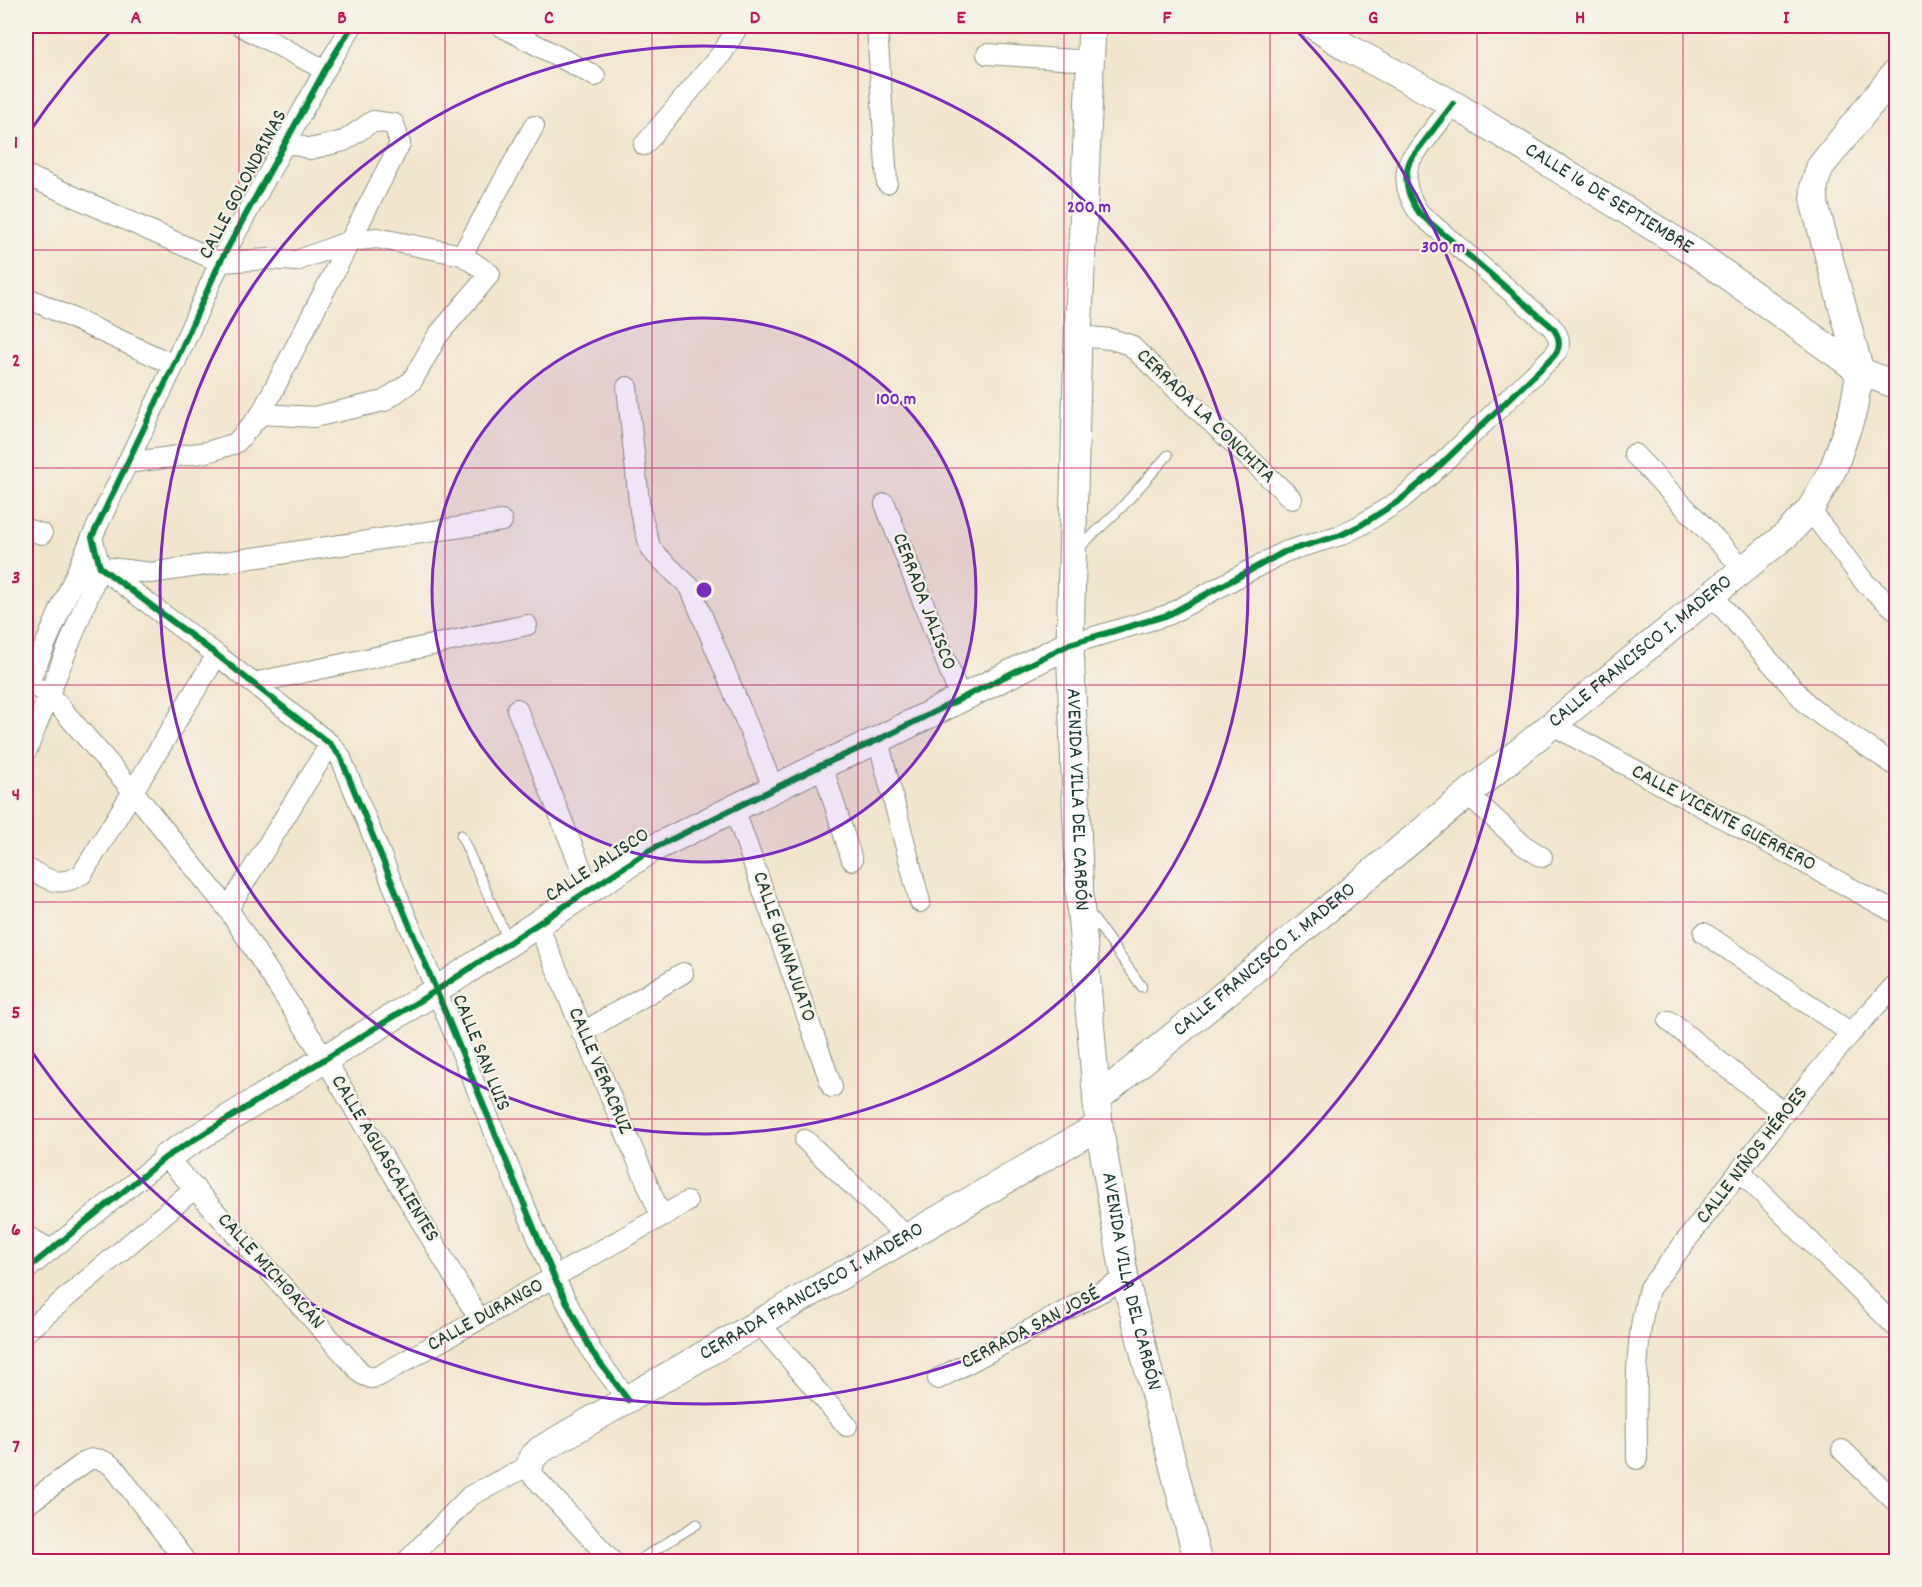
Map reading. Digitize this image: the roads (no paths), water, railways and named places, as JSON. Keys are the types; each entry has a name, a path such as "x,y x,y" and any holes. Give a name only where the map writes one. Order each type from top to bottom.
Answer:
{"street":[{"path":"241,26 325,70"},
{"name":"CALLE GOLONDRINAS","path":"27,684 92,537 220,262 325,70 352,26"},
{"path":"501,26 595,76"},
{"path":"645,145 723,52 738,26"},
{"path":"877,26 887,183"},
{"name":"AVENIDA VILLA DEL CARBÓN","path":"1092,26 1078,336 1070,644 1080,901 1099,1126 1125,1279 1198,1562"},
{"name":"CALLE 16 DE SEPTIEMBRE","path":"1323,28 1348,48 1453,104 1694,252 1860,371 1896,385"},
{"path":"987,54 1090,61"},
{"name":"CALLE FRANCISCO I. MADERO","path":"1096,1099 1551,724 1786,535 1810,510 1827,482 1840,450 1853,411 1860,371 1815,206 1814,186 1820,167 1896,72"},
{"path":"1070,644 1168,615 1284,552 1341,535 1370,520 1399,501 1431,474 1556,354 1559,345 1556,332 1551,326 1420,214 1408,193 1406,170 1410,160 1453,104"},
{"path":"127,463 207,452 236,443 261,414 400,144 394,124 373,121 344,141 310,149 286,142"},
{"path":"462,255 534,126"},
{"path":"26,176 220,262 269,259 296,261 350,241 377,238 462,255 490,274 438,335 412,381 384,401 314,417 261,414"},
{"path":"26,297 174,365"},
{"name":"CERRADA LA CONCHITA","path":"1078,336 1111,339 1130,345 1292,499"},
{"path":"627,387 640,511 651,550 690,587 774,789"},
{"path":"1634,454 1744,568"},
{"name":"CERRADA JALISCO","path":"885,504 961,700"},
{"path":"1810,510 1865,583 1896,610"},
{"path":"100,567 151,573 502,521"},
{"path":"26,752 100,567 92,537"},
{"path":"100,567 330,744 228,909"},
{"path":"1712,595 1808,704 1896,766"},
{"path":"253,683 527,625"},
{"name":"CALLE JALISCO","path":"166,1157 437,990 650,850 822,765 961,700 1070,644"},
{"path":"26,868 49,880 62,883 82,874 217,655"},
{"path":"27,684 48,693"},
{"name":"CALLE AGUASCALIENTES","path":"48,693 132,790 228,909 325,1059 479,1319"},
{"path":"517,709 590,890"},
{"name":"CALLE VICENTE GUERRERO","path":"1551,724 1896,913"},
{"path":"878,740 920,902"},
{"name":"CALLE SAN LUIS","path":"330,744 340,756 554,1277 592,1352 628,1400"},
{"path":"822,765 852,860"},
{"path":"1468,794 1523,845 1542,857"},
{"name":"CALLE GUANAJUATO","path":"734,808 832,1086"},
{"name":"CALLE VERACRUZ","path":"538,925 661,1216"},
{"path":"1704,933 1851,1033"},
{"path":"582,1033 683,973"},
{"name":"CALLE NIÑOS HÉROES","path":"1637,1459 1638,1342 1648,1289 1784,1113 1851,1033 1895,990"},
{"path":"1670,1021 1784,1113"},
{"name":"CERRADA FRANCISCO I. MADERO","path":"530,1465 532,1458 540,1450 1099,1126"},
{"path":"805,1140 908,1238"},
{"path":"26,1270 166,1157"},
{"name":"CALLE MICHOACÁN","path":"166,1157 363,1375 371,1378 379,1376"},
{"path":"1740,1171 1896,1327"},
{"path":"26,1332 195,1188"},
{"name":"CALLE DURANGO","path":"379,1376 687,1202"},
{"path":"26,1236 50,1249"},
{"name":"CERRADA SAN JOSÉ","path":"938,1379 1125,1279"},
{"path":"760,1324 847,1426"},
{"path":"1842,1450 1896,1502"},
{"path":"26,1505 88,1460 95,1458 103,1460 114,1469 186,1562"},
{"path":"406,1562 470,1496 530,1465 532,1474 537,1480 613,1562"}],"lane":[{"path":"1074,552 1122,507 1168,455"},
{"path":"461,835 508,942"},
{"path":"1080,901 1142,987"},
{"path":"636,1562 697,1524"}]}
